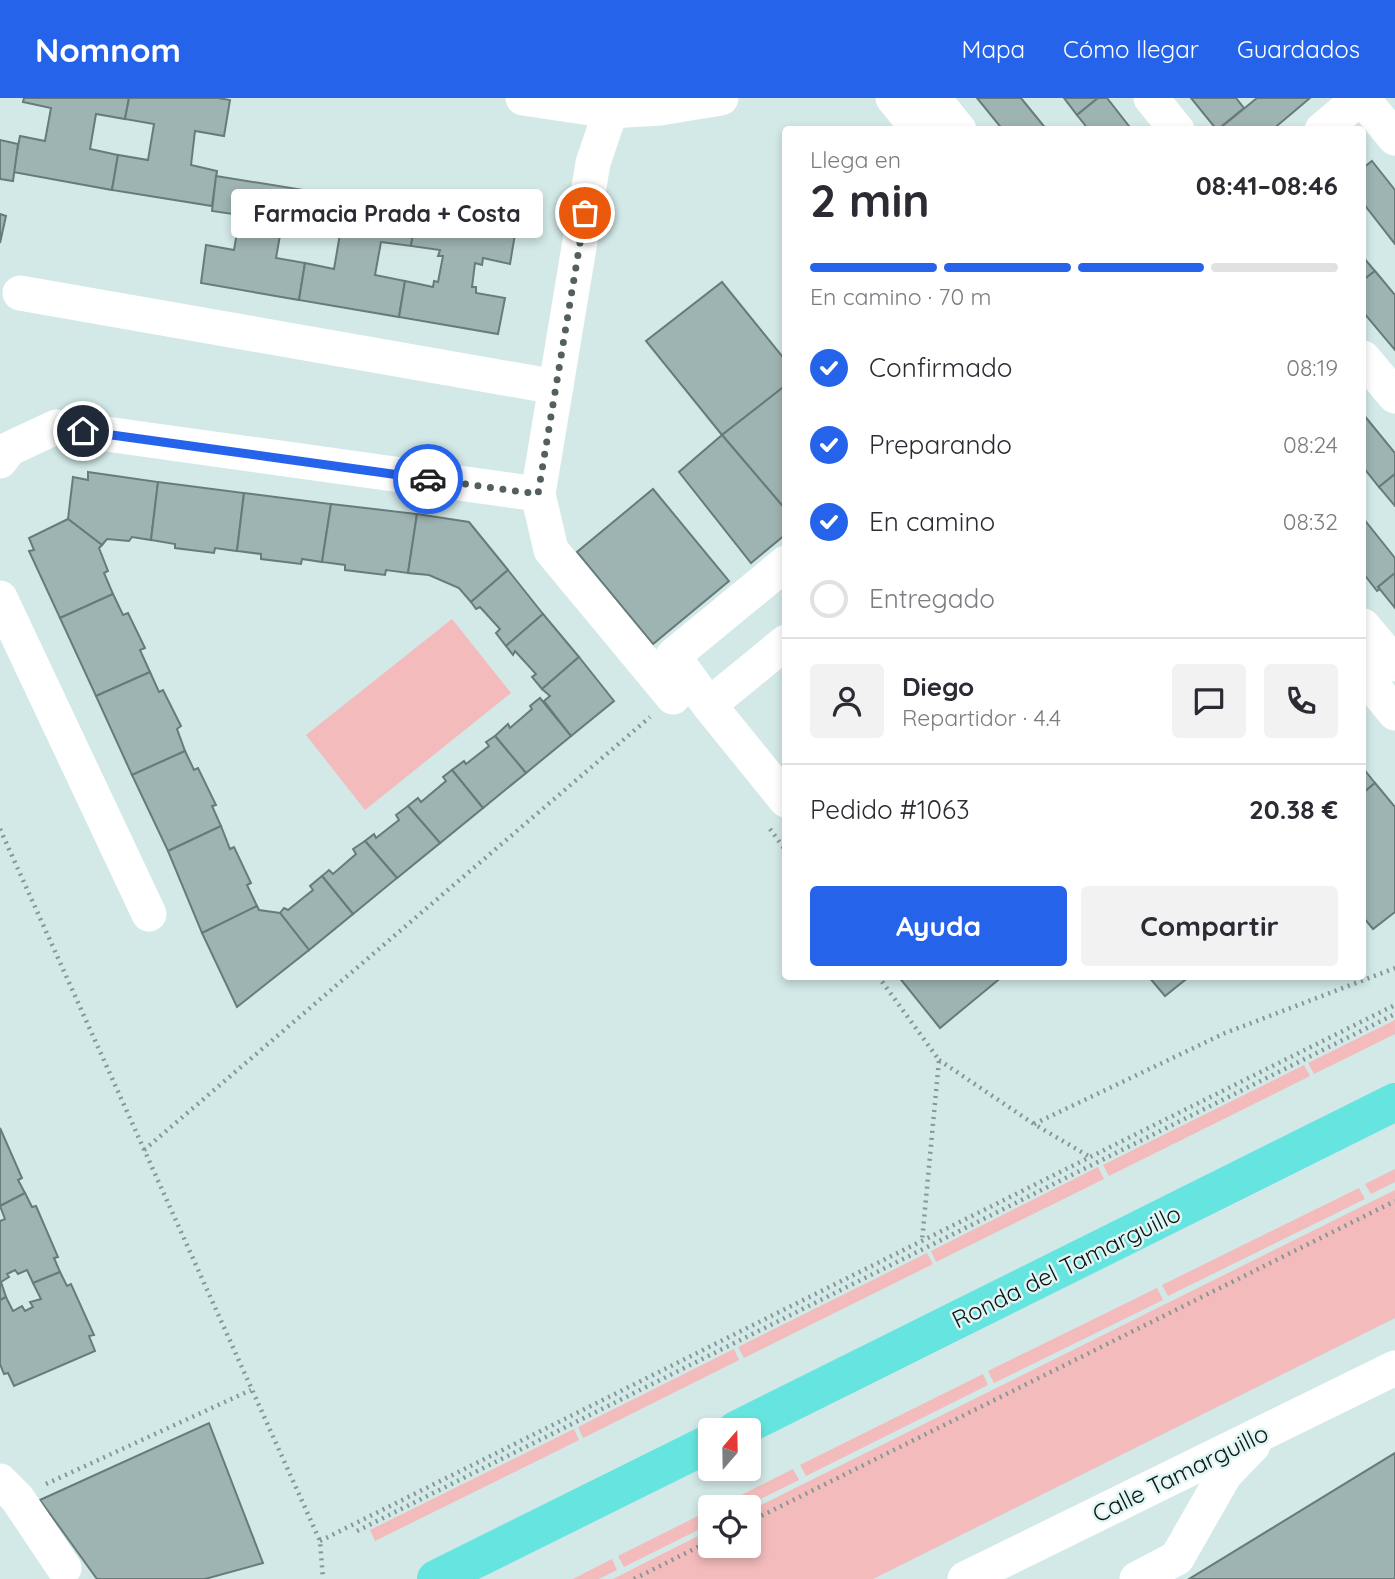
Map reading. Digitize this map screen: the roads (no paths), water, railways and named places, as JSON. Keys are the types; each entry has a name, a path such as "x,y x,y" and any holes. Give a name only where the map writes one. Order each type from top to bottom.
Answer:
{"main road":[{"name":"Ronda del Tamarguillo","path":"760,1418 1395,1102"},
{"path":"436,1579 698,1449"}],"street":[{"path":"523,98 660,108 721,98"},
{"path":"893,98 916,126"},
{"path":"933,98 956,126"},
{"path":"1151,98 1174,126"},
{"path":"1327,126 1361,98 1395,138"},
{"path":"612,105 593,163 538,494 551,550 673,697"},
{"path":"20,293 556,387"},
{"path":"1366,362 1395,396"},
{"path":"0,461 9,449 56,427 538,494"},
{"path":"782,566 673,656 782,795"},
{"path":"0,598 149,914"},
{"path":"1366,631 1386,663 1395,713"},
{"path":"709,705 782,645"},
{"name":"Calle Tamarguillo","path":"965,1579 1395,1368"},
{"path":"1138,1579 1177,1558 1225,1474 1267,1431"},
{"path":"8,1490 64,1568"}],"place":[{"name":"Farmacia Prada + Costa","path":"585,213"}]}
